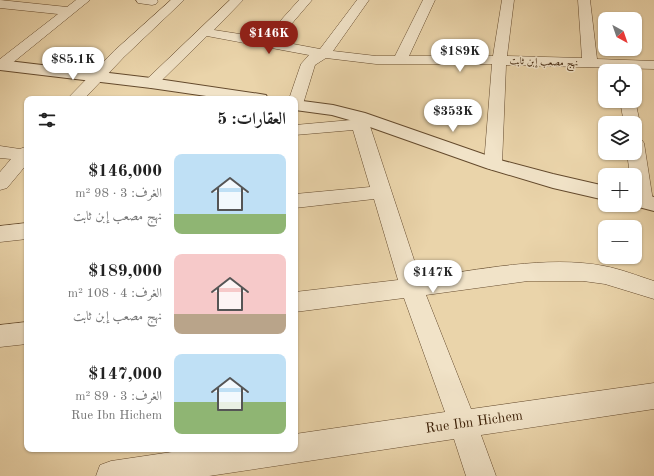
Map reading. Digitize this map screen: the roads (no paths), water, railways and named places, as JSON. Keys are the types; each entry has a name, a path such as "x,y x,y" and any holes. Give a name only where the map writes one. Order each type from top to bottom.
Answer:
{"street":[{"path":"1,66 84,0"},
{"path":"78,96 93,79 178,0"},
{"path":"151,83 237,0"},
{"path":"268,43 306,0"},
{"path":"298,96 308,64 314,58 324,54 363,0"},
{"path":"400,60 429,0"},
{"path":"493,164 499,60 508,0"},
{"path":"584,0 590,63"},
{"path":"0,4 69,11"},
{"name":"نهج مصعب إبن ثابت","path":"205,32 324,54 376,60 499,60 598,64"},
{"name":"نهج مصعب إبن ثابت","path":"642,66 654,65"},
{"path":"1,66 93,79 151,83 240,96"},
{"path":"298,104 333,110 493,164 553,181 598,191"},
{"path":"298,130 360,120"},
{"path":"360,120 412,288 463,423 481,476"},
{"path":"0,152 24,154"},
{"path":"0,184 24,156"},
{"path":"638,160 644,202"},
{"path":"298,201 382,192"},
{"path":"0,234 24,231"},
{"path":"298,302 528,272 583,272 605,275 654,290"},
{"path":"0,336 24,333"},
{"name":"Rue Ibn Hichem","path":"298,448 654,396"},
{"path":"111,476 270,452"}]}
